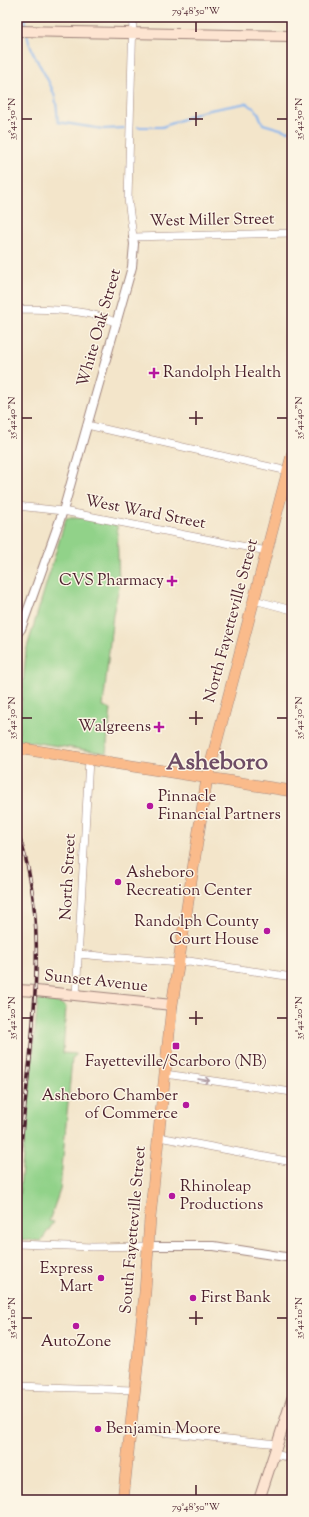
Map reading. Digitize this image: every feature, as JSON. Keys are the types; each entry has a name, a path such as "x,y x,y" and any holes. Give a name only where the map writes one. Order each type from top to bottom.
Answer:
{"main road":[{"path":"17,30 292,36"},
{"name":"North Fayetteville Street","path":"178,963 207,778 292,455"},
{"path":"17,748 292,791"},
{"name":"South Fayetteville Street","path":"123,1500 133,1390 145,1292 148,1246 172,1005 178,963"},
{"name":"Sunset Avenue","path":"17,990 172,1005"},
{"path":"258,1500 292,1400"}],"street":[{"name":"White Oak Street","path":"17,634 21,629 63,511 132,267 134,244 128,199 133,17"},
{"name":"West Miller Street","path":"133,237 292,233"},
{"path":"17,309 64,309 106,318 117,323"},
{"path":"87,425 288,471"},
{"name":"West Ward Street","path":"17,506 63,511 267,551"},
{"path":"254,600 292,610"},
{"name":"North Street","path":"76,996 90,759"},
{"path":"78,954 178,963 189,961 292,977"},
{"path":"165,1074 292,1092"},
{"path":"159,1137 292,1162"},
{"path":"17,1244 93,1247 214,1246 292,1258"},
{"path":"17,1386 133,1390"},
{"path":"129,1429 278,1444"},
{"path":"274,1454 292,1458"}],"green space":[{"path":"66,518 83,518 117,525 119,587 113,614 103,707 111,709 106,753 18,740 26,651"},
{"path":"38,999 56,1002 66,1007 63,1053 77,1054 72,1059 60,1190 49,1221 54,1222 41,1241 17,1239 17,1219"}],"waterway":[{"path":"25,17 26,28"},
{"path":"27,34 35,58 54,94 58,122 103,129 124,128"},
{"path":"138,127 162,127 204,111 247,103 257,111 263,124 287,131 292,130"}],"railway":[{"path":"17,830 26,858 31,886 35,915 36,943 33,1030 17,1186"}],"place":[{"name":"Randolph Health","path":"154,373"},
{"name":"CVS Pharmacy","path":"172,581"},
{"name":"Walgreens","path":"159,727"},
{"name":"Pinnacle Financial Partners","path":"150,806"},
{"name":"Asheboro Recreation Center","path":"118,882"},
{"name":"Randolph County Court House","path":"267,931"},
{"name":"Fayetteville/Scarboro (NB)","path":"176,1046"},
{"name":"Asheboro Chamber of Commerce","path":"186,1105"},
{"name":"Rhinoleap Productions","path":"172,1196"},
{"name":"Express Mart","path":"101,1278"},
{"name":"First Bank","path":"193,1298"},
{"name":"AutoZone","path":"76,1326"},
{"name":"Benjamin Moore","path":"98,1429"}],"district":[{"name":"Asheboro","path":"217,763"}]}
